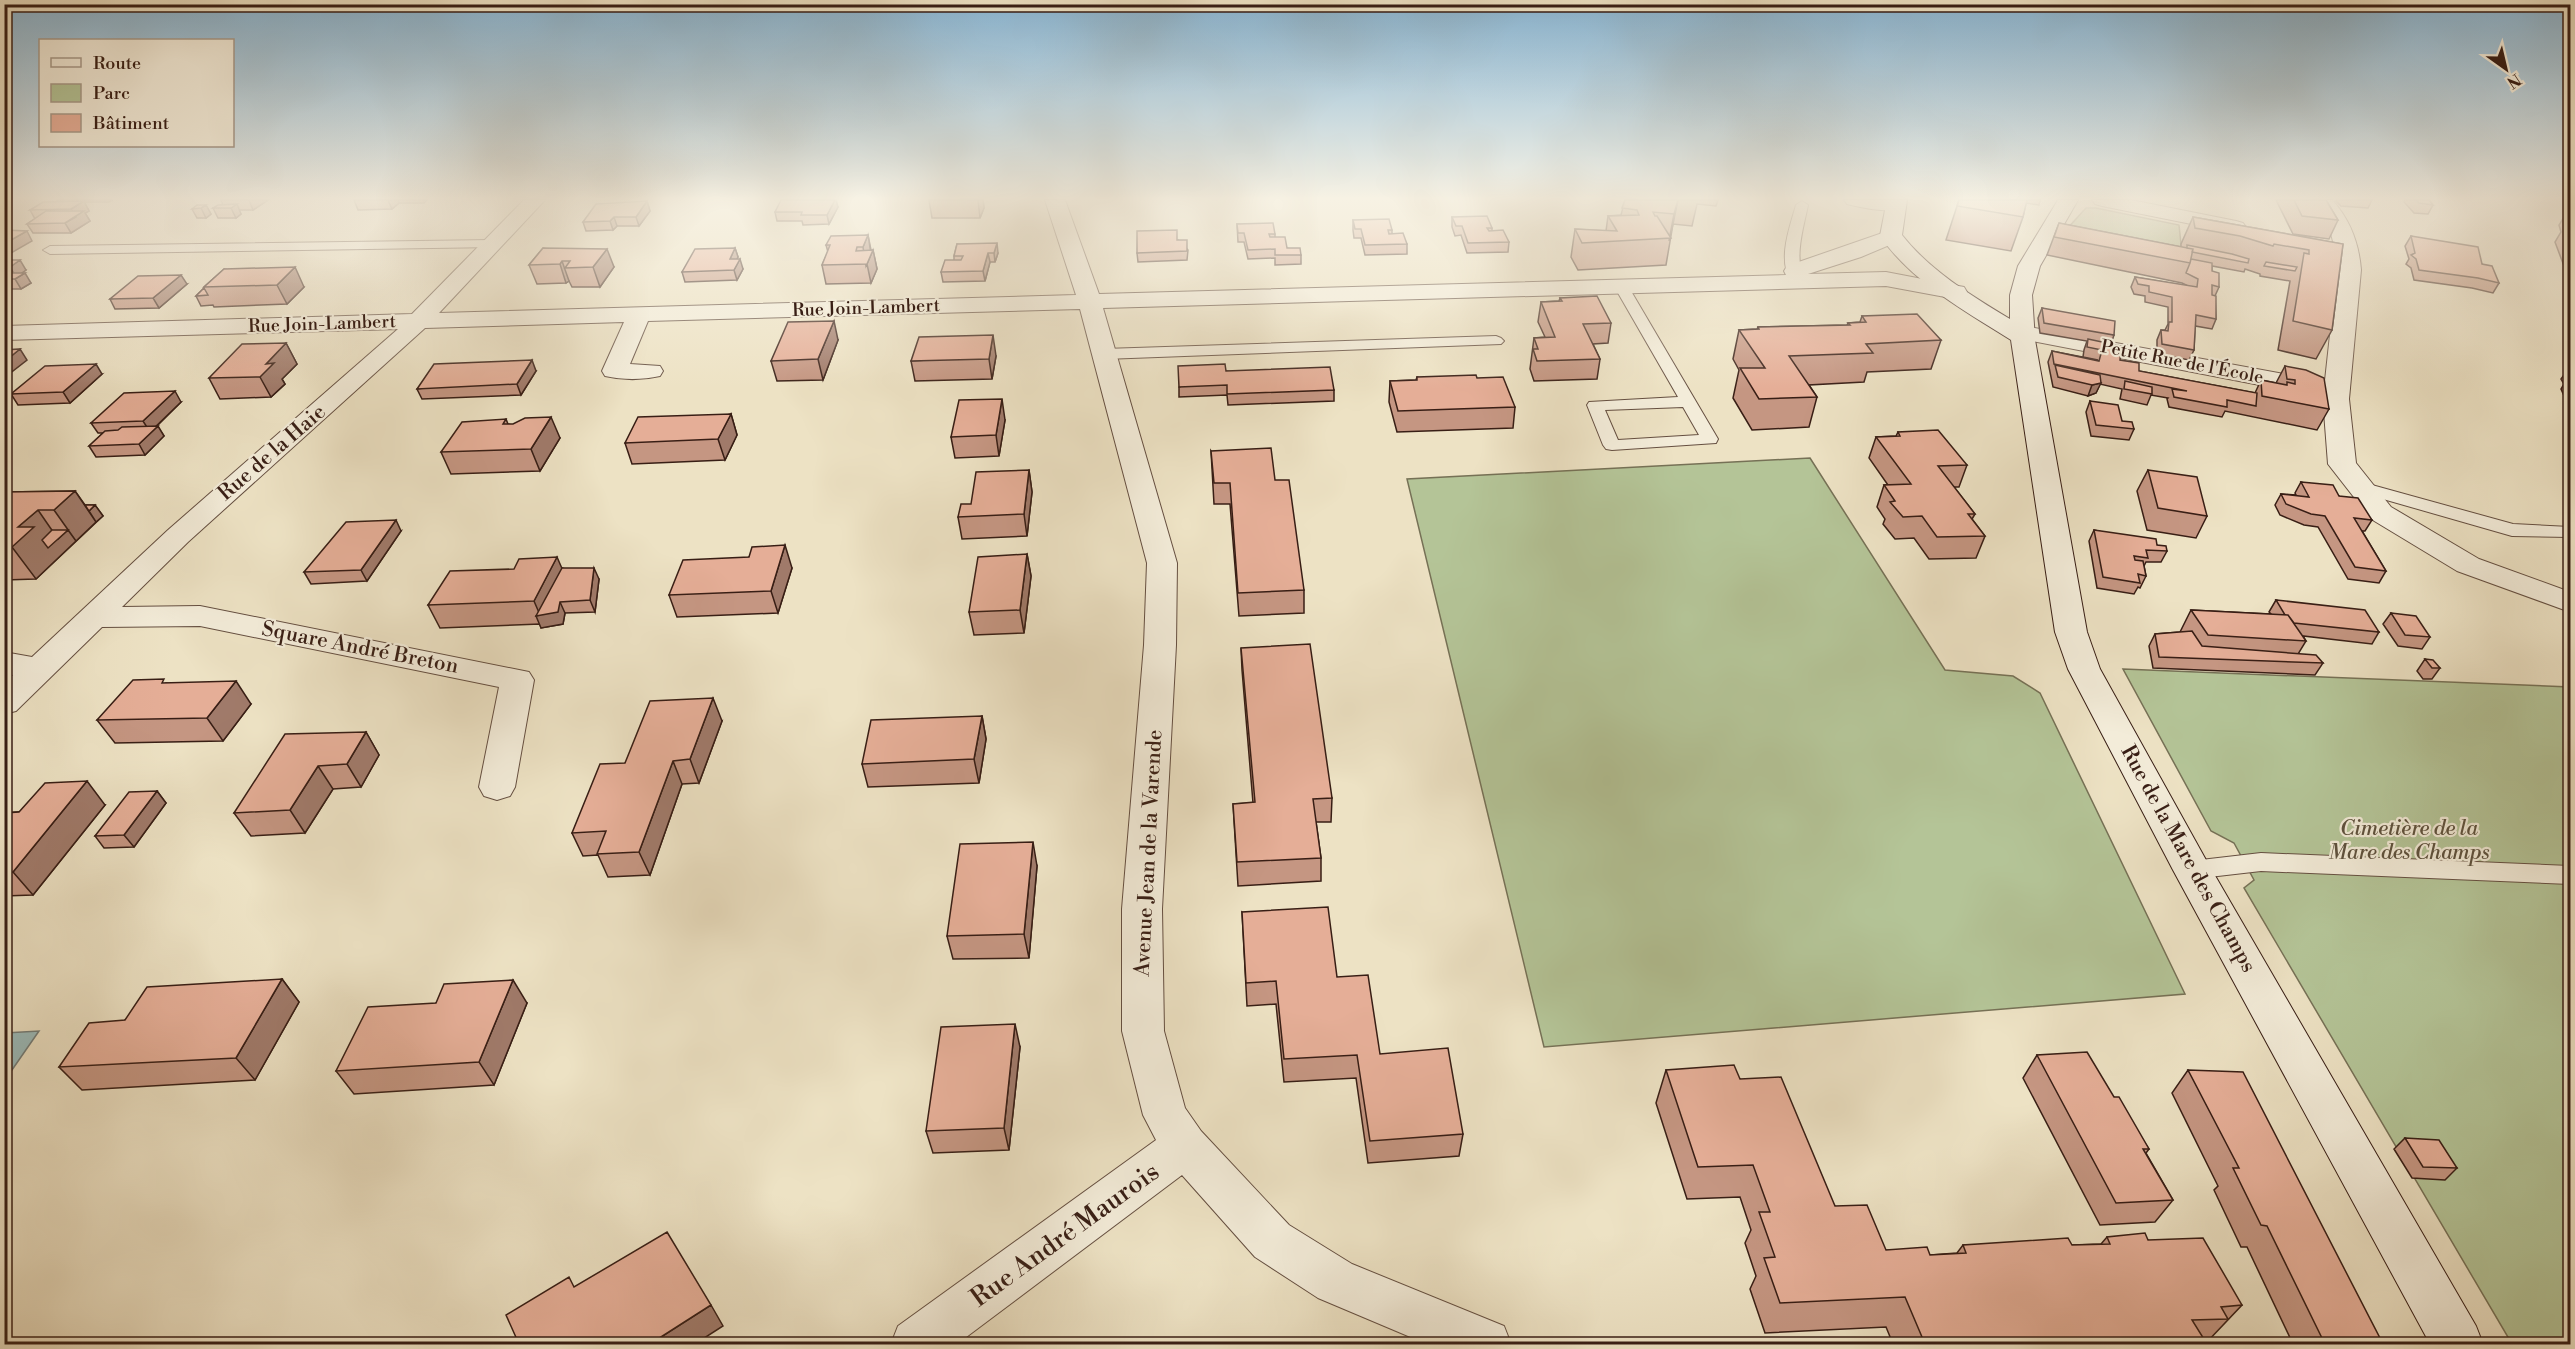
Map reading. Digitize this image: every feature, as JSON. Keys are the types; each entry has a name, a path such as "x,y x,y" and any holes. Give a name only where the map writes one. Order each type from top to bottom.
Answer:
{"street":[{"name":"Rue de la Haie","path":"4,703 178,536 402,338 474,263"},
{"name":"Avenue Jean de la Varende","path":"1077,263 1090,301 1162,563 1160,645 1142,909 1143,1031 1166,1115 1185,1146 1272,1241 1335,1281 1470,1342"},
{"path":"1794,277 1827,263"},
{"path":"1914,263 2023,335"},
{"name":"Rue de la Mare des Champs","path":"2031,263 2021,295 2023,335 2071,632 2084,669 2192,870 2458,1344"},
{"path":"2346,263 2350,270 2336,399 2342,464 2381,513 2468,565 2571,603"},
{"name":"Rue Join-Lambert","path":"4,333 1755,282 1794,277 1886,279 1995,298 2021,295"},
{"path":"639,314 614,371 651,370"},
{"name":"Petite Rue de l'École","path":"2023,335 2306,386"},
{"name":"Square André Breton","path":"95,617 200,616 517,680 497,787"},
{"path":"4,663 40,669"},
{"name":"Rue André Maurois","path":"916,1344 1185,1146"}],"lane":[{"path":"1793,263 1794,277"},
{"path":"1621,286 1710,440 1612,445 1595,405 1688,402"},
{"path":"1104,354 1496,341"},
{"path":"2361,487 2511,530 2571,532"},
{"path":"2192,870 2261,862 2566,880"}],"green space":[{"path":"1810,458 1945,670 2013,676 2040,693 2185,994 1544,1047 1407,479"},
{"name":"Cimetière de la Mare des Champs","path":"2123,669 2570,687 2570,1344 2512,1344 2244,888 2254,880 2234,843 2211,831"}],"water":[{"path":"39,1031 5,1080 5,1033"}],"building":[{"path":"4,263 16,263 10,267 4,267"},
{"path":"531,263 561,263 560,264 529,265"},
{"path":"569,263 596,263 593,267 565,268"},
{"path":"687,263 738,263 734,270 682,272"},
{"path":"823,263 867,263 867,264 822,265"},
{"path":"944,263 985,263 983,271 941,272"},
{"path":"2190,263 2212,263 2212,271 2219,273 2219,287 2212,285 2212,295 2216,296 2216,319 2196,315 2194,350 2162,344 2161,330 2168,331 2169,322 2172,322 2172,297 2149,292 2149,286 2138,284 2135,277 2197,287 2198,279 2186,273"},
{"path":"2266,263 2272,263 2297,267 2295,271 2264,266"},
{"path":"2302,263 2341,263 2332,330 2293,321"},
{"path":"2417,263 2482,263 2492,266 2499,283 2478,278 2419,270"},
{"path":"295,267 277,285 204,287 224,269"},
{"path":"4,273 25,273 15,279 4,279"},
{"path":"181,275 153,298 110,299 138,276"},
{"path":"204,288 208,295 196,296"},
{"path":"1597,296 1611,323 1583,324 1600,359 1537,361 1533,349 1538,349 1534,338 1555,337 1541,302 1562,301 1560,298"},
{"path":"2042,308 2115,321 2114,335 2044,323"},
{"path":"1917,314 1941,340 1866,344 1873,353 1789,356 1817,397 1759,399 1740,368 1765,368 1739,330 1759,329 1758,327 1850,325 1848,323 1866,322 1862,316"},
{"path":"834,321 818,359 771,361 788,322"},
{"path":"993,335 989,359 911,361 919,337"},
{"path":"2088,339 2121,346 2120,360 2139,363 2139,371 2257,393 2256,406 2227,400 2227,407 2174,397 2172,389 2187,391 2054,364 2052,351 2099,361 2102,350 2087,347"},
{"path":"286,343 266,364 274,363 260,377 209,378 242,344"},
{"path":"20,349 4,362 4,350"},
{"path":"532,360 517,384 417,389 434,364"},
{"path":"96,364 63,392 11,394 45,366"},
{"path":"1225,364 1226,371 1330,367 1334,390 1227,394 1227,385 1179,387 1178,366"},
{"path":"2055,365 2100,375 2101,383 2092,385 2058,377"},
{"path":"2285,366 2306,370 2324,378 2329,409 2262,396 2261,380 2287,385 2287,382 2295,384 2295,380 2287,379"},
{"path":"1476,375 1477,378 1503,377 1515,407 1398,411 1390,381 1417,380 1417,377"},
{"path":"2125,381 2152,387 2152,394 2124,389"},
{"path":"175,391 143,421 91,423 124,393"},
{"path":"1002,399 996,435 951,437 959,400"},
{"path":"2090,401 2118,405 2122,421 2132,422 2134,429 2096,425"},
{"path":"731,414 718,439 625,443 638,417"},
{"path":"551,417 531,449 441,452 462,422 506,419 503,424 513,424 525,418"},
{"path":"158,426 139,444 89,446 105,431 118,430 122,427"},
{"path":"1938,430 1967,465 1938,466 1975,514 1968,514 1985,536 1937,537 1922,516 1903,517 1890,502 1895,501 1884,485 1911,484 1876,437 1900,436 1898,432"},
{"path":"1271,448 1275,480 1289,480 1304,590 1238,593 1230,483 1214,483 1211,451"},
{"path":"1029,470 1024,514 958,517 961,504 971,504 976,472"},
{"path":"2148,470 2197,477 2207,516 2158,508"},
{"path":"2301,482 2333,485 2339,496 2358,498 2372,520 2354,518 2386,571 2355,567 2325,516 2311,514 2286,504 2281,494 2309,497"},
{"path":"75,491 54,510 38,510 18,527 34,527 12,547 4,547 4,492"},
{"path":"85,505 95,505 89,511"},
{"path":"396,520 361,570 304,572 346,522"},
{"path":"52,530 68,530 48,548 42,540"},
{"path":"2094,530 2156,539 2157,545 2166,546 2167,551 2146,550 2148,558 2134,556 2135,560 2143,561 2146,576 2138,574 2140,583 2103,577"},
{"path":"785,545 771,591 669,595 683,560 749,557 752,547"},
{"path":"1027,554 1020,610 969,612 978,557"},
{"path":"557,557 534,601 428,605 450,571 514,569 519,559"},
{"path":"562,568 594,568 590,600 560,602 558,612 536,616"},
{"path":"2276,600 2365,610 2379,632 2294,623 2288,615 2285,615"},
{"path":"2191,610 2288,615 2306,641 2208,635"},
{"path":"2391,613 2416,616 2430,637 2405,635"},
{"path":"2192,631 2202,646 2316,655 2323,663 2159,657 2155,634"},
{"path":"1310,644 1332,798 1313,799 1321,858 1237,862 1233,804 1255,802 1241,648"},
{"path":"2425,659 2433,660 2440,668 2432,668"},
{"path":"164,679 162,683 236,681 207,718 97,720 133,680"},
{"path":"713,698 690,759 673,761 639,852 597,854 606,831 572,833 600,764 625,763 650,701"},
{"path":"982,716 974,759 862,764 871,720"},
{"path":"366,732 347,764 318,766 290,810 234,813 285,734"},
{"path":"87,781 13,872 4,872 4,813 19,812 45,783"},
{"path":"157,791 124,835 95,836 129,792"},
{"path":"1033,842 1024,934 947,936 960,844"},
{"path":"1328,907 1337,977 1368,975 1380,1054 1448,1048 1463,1134 1370,1141 1357,1055 1284,1059 1276,981 1246,983 1242,912"},
{"path":"282,979 236,1058 59,1067 89,1023 125,1020 147,987"},
{"path":"513,980 479,1062 336,1071 368,1007 436,1003 444,984"},
{"path":"1015,1024 1004,1128 926,1131 941,1027"},
{"path":"2087,1052 2114,1097 2119,1097 2149,1149 2143,1149 2173,1200 2116,1203 2037,1055"},
{"path":"1734,1065 1740,1079 1781,1077 1835,1206 1867,1205 1886,1250 1927,1247 1930,1255 1966,1253 1963,1245 2068,1238 2072,1245 2110,1244 2107,1237 2145,1233 2148,1240 2203,1238 2242,1305 2221,1307 2228,1319 2192,1320 2207,1344 1925,1344 1905,1297 1780,1303 1764,1258 1775,1257 1759,1212 1770,1212 1753,1165 1698,1167 1666,1070"},
{"path":"2188,1070 2243,1072 2382,1342 2322,1338 2267,1226 2261,1225 2233,1168 2239,1168"},
{"path":"2405,1138 2439,1140 2457,1168 2423,1167"},
{"path":"667,1232 711,1305 650,1344 519,1344 506,1315 569,1277 574,1287"}]}
